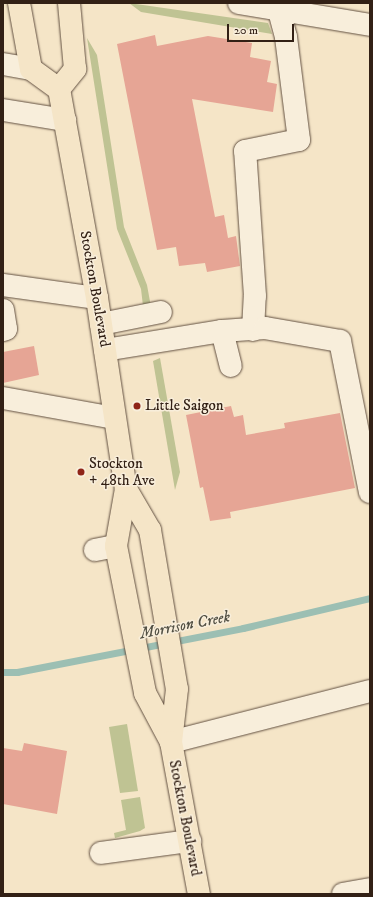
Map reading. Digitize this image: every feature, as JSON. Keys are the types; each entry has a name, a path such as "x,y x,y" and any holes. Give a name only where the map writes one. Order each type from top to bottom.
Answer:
{"main road":[{"path":"19,3 31,69 59,89 75,69 70,3"},
{"name":"Stockton Boulevard","path":"59,89 97,298 114,418 126,489 150,530 177,689 171,742"},
{"name":"Stockton Boulevard","path":"126,489 106,548 130,614 145,693 171,742 199,894"}],"street":[{"path":"239,3 370,25"},
{"path":"253,330 255,296 245,151 299,140 286,37 279,10"},
{"path":"3,64 31,69"},
{"path":"3,110 65,120"},
{"path":"3,284 97,298"},
{"path":"3,310 6,329 3,330"},
{"path":"101,324 161,312"},
{"path":"105,350 222,331 253,330 264,328 340,341 370,492"},
{"path":"222,331 231,366"},
{"path":"3,398 114,418"},
{"path":"171,742 370,691"},
{"path":"101,853 190,841"},
{"path":"343,894 370,889"}],"green space":[{"path":"129,3 268,23 272,34 141,12"},
{"path":"87,38 97,55 124,227 147,285 151,307 143,306 141,289 117,229"},
{"path":"160,358 180,472 175,490 153,361"},
{"path":"127,724 138,791 120,793 109,727"},
{"path":"140,797 145,828 140,831 115,838 114,833 126,830 121,800"}],"building":[{"path":"155,35 157,46 208,36 252,43 250,57 271,61 267,82 277,84 273,112 192,99 215,217 224,215 228,238 236,236 240,266 207,272 205,263 179,266 176,247 157,250 117,44"},
{"path":"34,346 39,375 3,383 3,352"},
{"path":"231,406 234,417 243,415 246,435 285,428 284,423 340,413 355,488 230,512 231,518 210,521 203,487 200,488 186,415"},
{"path":"24,743 67,751 57,814 3,804 3,748 22,751"}],"waterway":[{"name":"Morrison Creek","path":"3,672 17,672 243,628 370,598"}],"place":[{"name":"Little Saigon","path":"137,406"},
{"name":"Stockton + 48th Ave","path":"81,472"}]}
